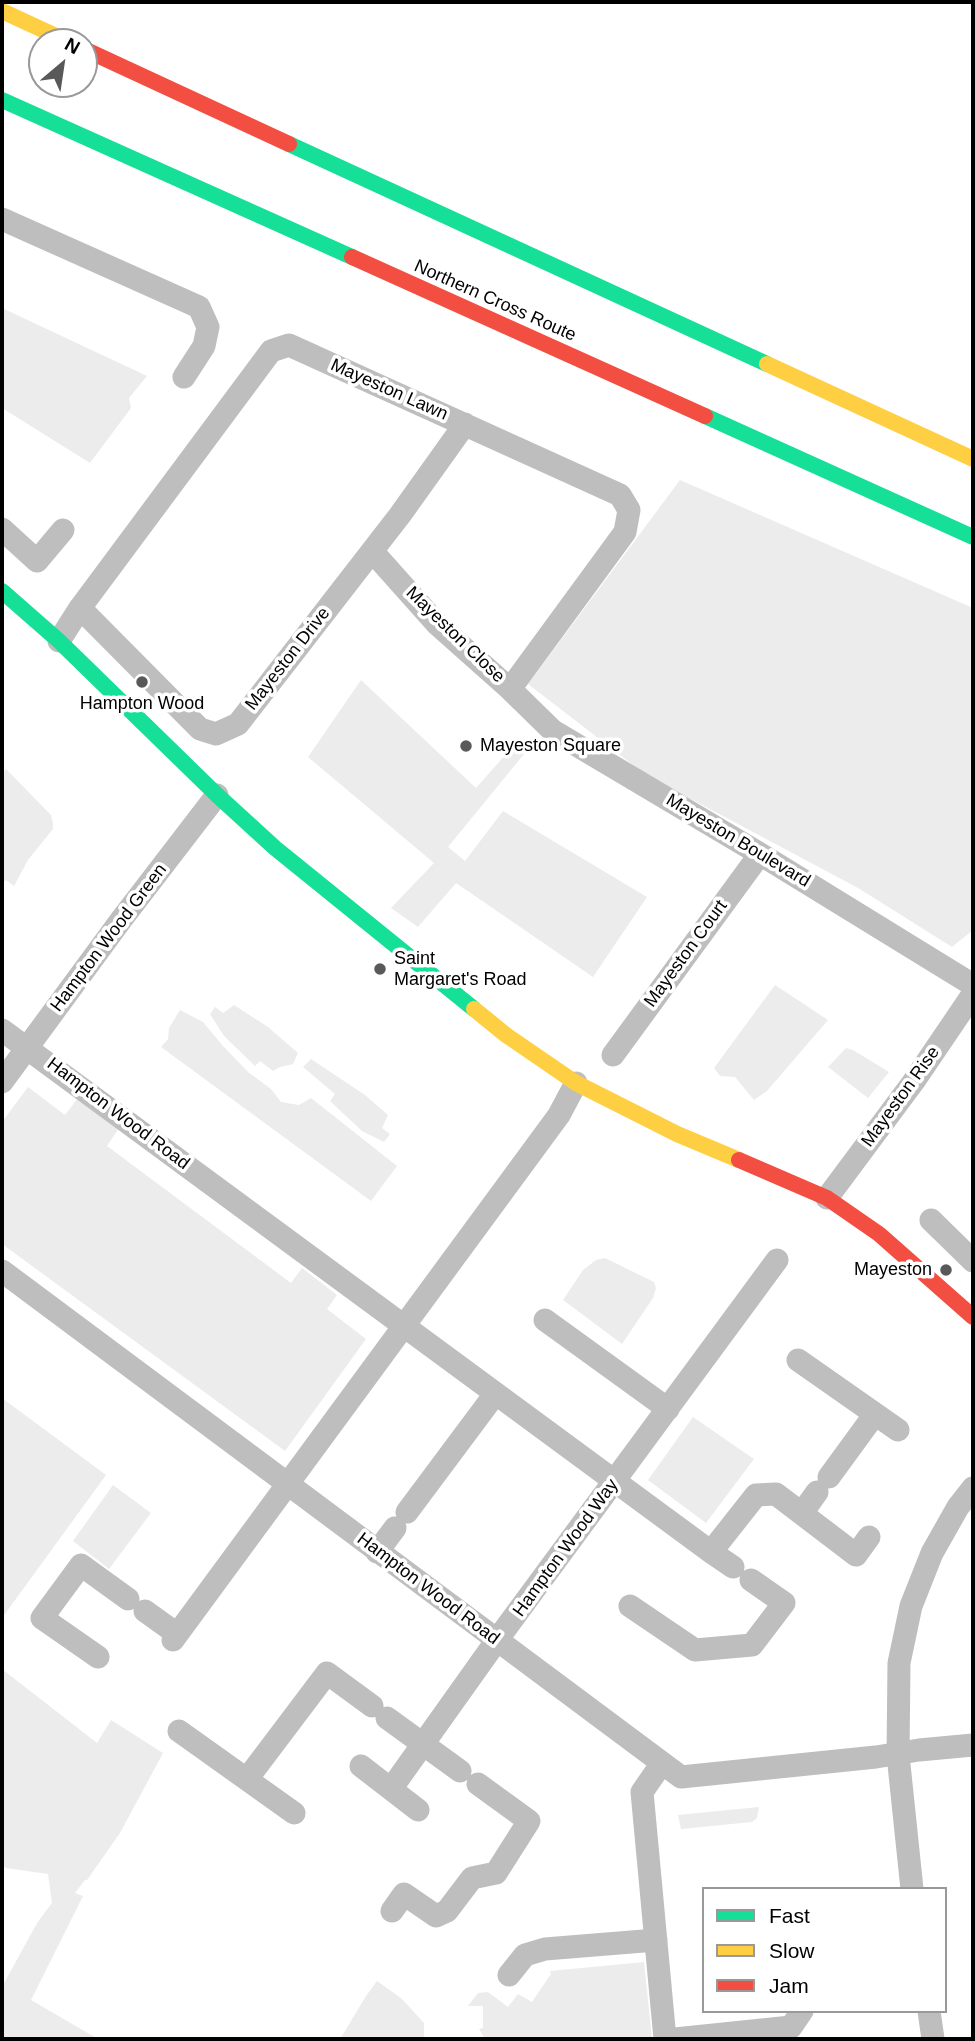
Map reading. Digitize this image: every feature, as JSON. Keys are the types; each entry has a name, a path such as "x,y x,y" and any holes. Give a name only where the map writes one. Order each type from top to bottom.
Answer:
{"main road":[{"path":"2,11 39,28"},
{"path":"98,55 973,459"},
{"name":"Northern Cross Route","path":"2,100 973,537"},
{"path":"2,591 59,641 275,848 506,1035 576,1083 677,1134 827,1198 879,1234 973,1317"}],"street":[{"path":"2,219 199,307 208,327 204,346 184,377"},
{"name":"Mayeston Lawn","path":"59,641 80,608 271,351 289,345 620,495 629,510 625,532 510,689"},
{"name":"Mayeston Drive","path":"80,608 200,729 216,734 238,724 400,515 465,424"},
{"path":"2,529 37,561 64,530"},
{"name":"Mayeston Close","path":"372,551 439,625 510,689"},
{"name":"Mayeston Boulevard","path":"510,689 553,731 973,985"},
{"name":"Hampton Wood Green","path":"2,1082 217,795"},
{"name":"Mayeston Court","path":"612,1055 760,854"},
{"name":"Mayeston Rise","path":"827,1198 914,1081 973,994"},
{"name":"Hampton Wood Road","path":"2,1030 614,1482 784,1603 752,1645 695,1650 630,1606"},
{"path":"98,1657 41,1618 81,1565 137,1605 175,1637 559,1115 576,1083"},
{"path":"930,1220 973,1261"},
{"name":"Hampton Wood Way","path":"391,1789 777,1259"},
{"name":"Hampton Wood Road","path":"2,1271 681,1777 973,1745"},
{"path":"545,1320 668,1409"},
{"path":"798,1360 898,1430"},
{"path":"377,1552 495,1394"},
{"path":"802,1513 875,1414"},
{"path":"912,1887 898,1755 899,1663 911,1606 932,1553 958,1507 973,1488"},
{"path":"711,1552 756,1495 776,1494 856,1555 869,1536"},
{"path":"247,1779 327,1673 530,1821 496,1873 472,1878 447,1911 436,1916 404,1894 393,1911"},
{"path":"180,1731 294,1813"},
{"path":"662,1763 642,1792 664,2039"},
{"path":"361,1766 418,1810"},
{"path":"509,1975 525,1955 545,1949 656,1940"},
{"path":"676,2039 756,2021 791,2027 802,2013"},
{"path":"929,2013 933,2039"}],"shaded area":[{"path":"2,308 147,376 129,398 131,408 90,463 2,408"},
{"path":"680,480 973,608 973,930 952,947 858,888 646,775 528,684"},
{"path":"361,680 476,788 514,745 524,754 448,847 465,861 503,811 647,897 593,977 456,883 418,927 391,908 434,863 308,757"},
{"path":"6,769 51,815 53,824 53,829 28,860 14,886 6,880 2,884 2,775"},
{"path":"775,985 828,1020 767,1091 754,1100 735,1077 720,1076 714,1068"},
{"path":"234,1005 268,1027 298,1053 293,1064 273,1071 260,1061 255,1066 224,1036 210,1014 215,1007 223,1013"},
{"path":"180,1010 203,1022 248,1072 271,1089 281,1102 299,1105 311,1098 397,1166 371,1201 161,1047 168,1039 169,1028"},
{"path":"846,1048 889,1072 868,1098 828,1067"},
{"path":"311,1059 365,1095 388,1115 382,1128 390,1134 384,1142 362,1131 330,1101 335,1094 303,1067"},
{"path":"28,1087 65,1115 78,1098 119,1128 107,1146 291,1283 302,1268 337,1295 327,1309 366,1339 285,1451 2,1244 2,1122"},
{"path":"605,1258 654,1282 656,1288 653,1298 622,1344 563,1300 583,1270 596,1260"},
{"path":"2,1398 106,1475 2,1618"},
{"path":"693,1417 754,1459 706,1523 648,1480"},
{"path":"113,1485 151,1513 109,1569 73,1541"},
{"path":"2,1669 97,1743 111,1720 163,1753 120,1833 75,1893 83,1896 31,2000 98,2039 2,2039 2,1987 37,1923 52,1903 48,1874 6,1868 2,1865"},
{"path":"759,1807 757,1818 752,1822 681,1829 678,1815"},
{"path":"644,1962 652,2039 485,2039 479,2029 483,2028 483,2006 468,2006 478,1993 488,1992 508,2007 518,1994 532,2002 551,1974 550,1971"},
{"path":"377,1981 401,1998 424,2023 424,2039 340,2039"}],"traffic: fast":[{"path":"2,100 352,257"},
{"path":"289,144 767,364"},
{"path":"705,416 973,537"},
{"path":"2,591 59,641 275,848 474,1009"}],"traffic: slow":[{"path":"2,11 39,28"},
{"path":"767,364 973,459"},
{"path":"474,1009 506,1035 576,1083 677,1134 739,1160"}],"traffic: jam":[{"path":"98,55 289,144"},
{"path":"352,257 705,416"},
{"path":"739,1160 827,1198 879,1234 973,1317"}],"place":[{"name":"Hampton Wood","path":"142,682"},
{"name":"Mayeston Square","path":"466,746"},
{"name":"Saint Margaret's Road","path":"380,969"},
{"name":"Mayeston","path":"946,1270"}]}
